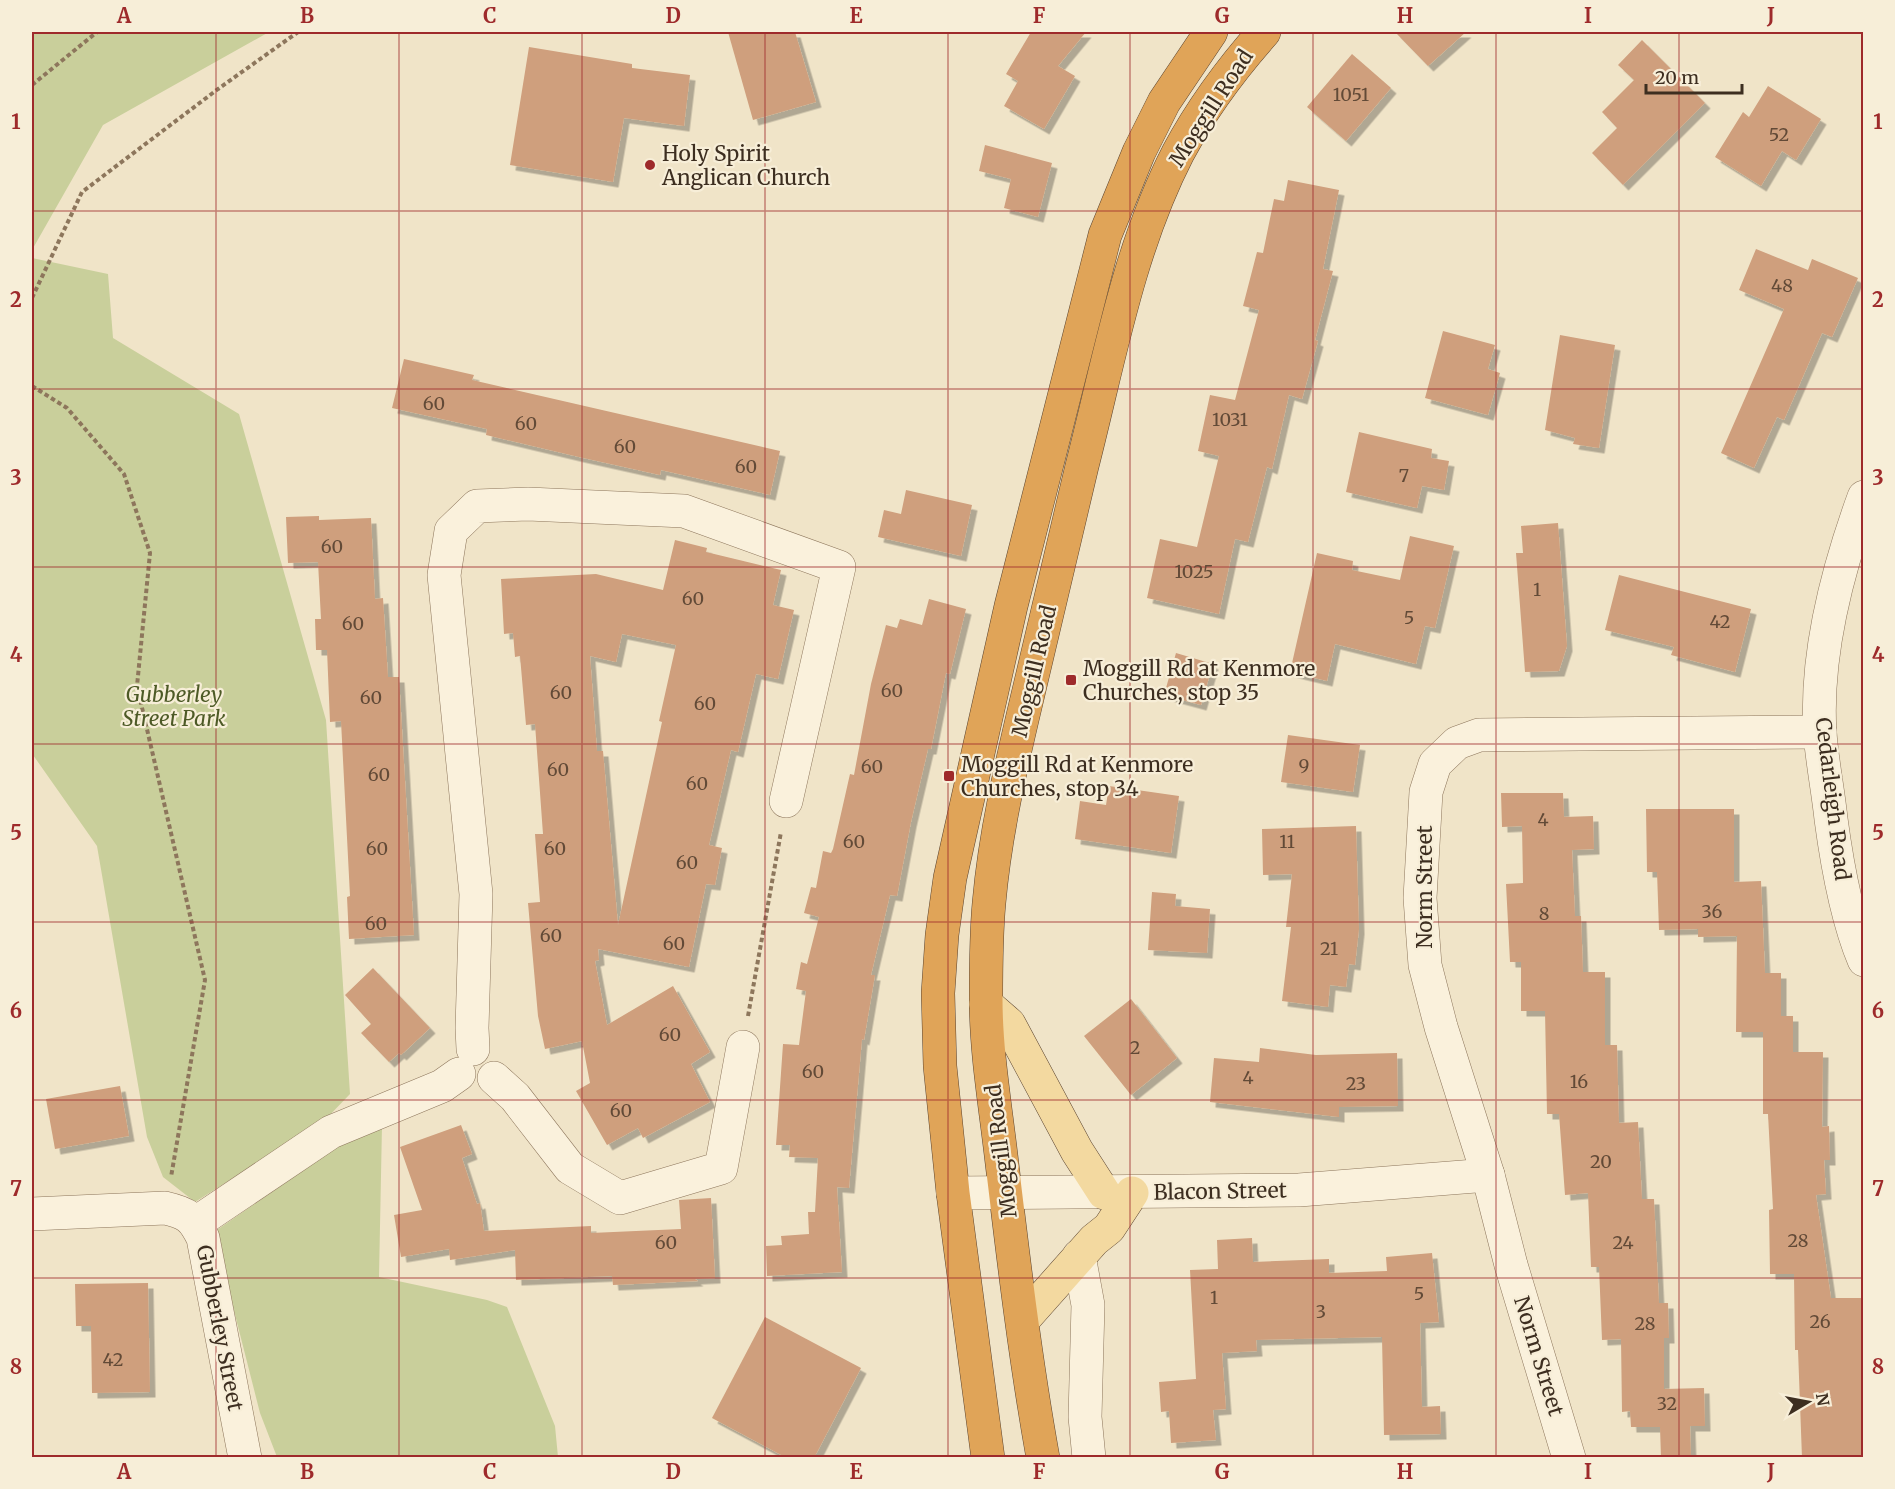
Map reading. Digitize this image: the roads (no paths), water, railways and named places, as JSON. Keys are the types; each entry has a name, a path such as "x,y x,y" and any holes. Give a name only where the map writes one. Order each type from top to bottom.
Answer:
{"highway":[{"name":"Moggill Road","path":"988,1458 953,1193 940,1066 938,993 942,935 950,878 1011,606 1105,235 1139,152 1164,102 1211,32"},
{"name":"Moggill Road","path":"1043,1458 1006,1193 986,1004 988,904 1004,800 1067,527 1139,249 1156,203 1179,152 1214,96 1264,32"}],"main road":[{"path":"986,1004 1009,1024 1077,1151 1118,1193 1109,1228 1079,1256 1023,1320"}],"street":[{"name":"Cedarleigh Road","path":"1863,497 1834,592 1825,646 1820,732 1836,853 1856,943 1863,960"},
{"path":"466,1062 472,1028 476,894 444,575 451,531 477,506 528,504 684,511 839,567 786,801"},
{"name":"Norm Street","path":"1569,1458 1511,1265 1488,1174 1441,1027 1425,965 1420,898 1421,874 1426,792 1435,764 1457,743 1479,735 1820,732"},
{"path":"196,1223 331,1132 442,1086 466,1062 488,1052 493,1057 497,1071 494,1078 515,1096 570,1168 620,1198 721,1168 743,1047"},
{"name":"Blacon Street","path":"953,1193 1299,1190 1488,1174"},
{"name":"Gubberley Street","path":"32,1214 165,1208 183,1212 196,1223 203,1238 245,1458"},
{"path":"1079,1256 1088,1305 1085,1416 1089,1458"}],"place":[{"name":"Holy Spirit Anglican Church","path":"650,165"},
{"name":"Moggill Rd at Kenmore Churches, stop 35","path":"1071,680"},
{"name":"Moggill Rd at Kenmore Churches, stop 34","path":"949,776"}],"park label":[{"name":"Gubberley Street Park","path":"174,706"}]}
